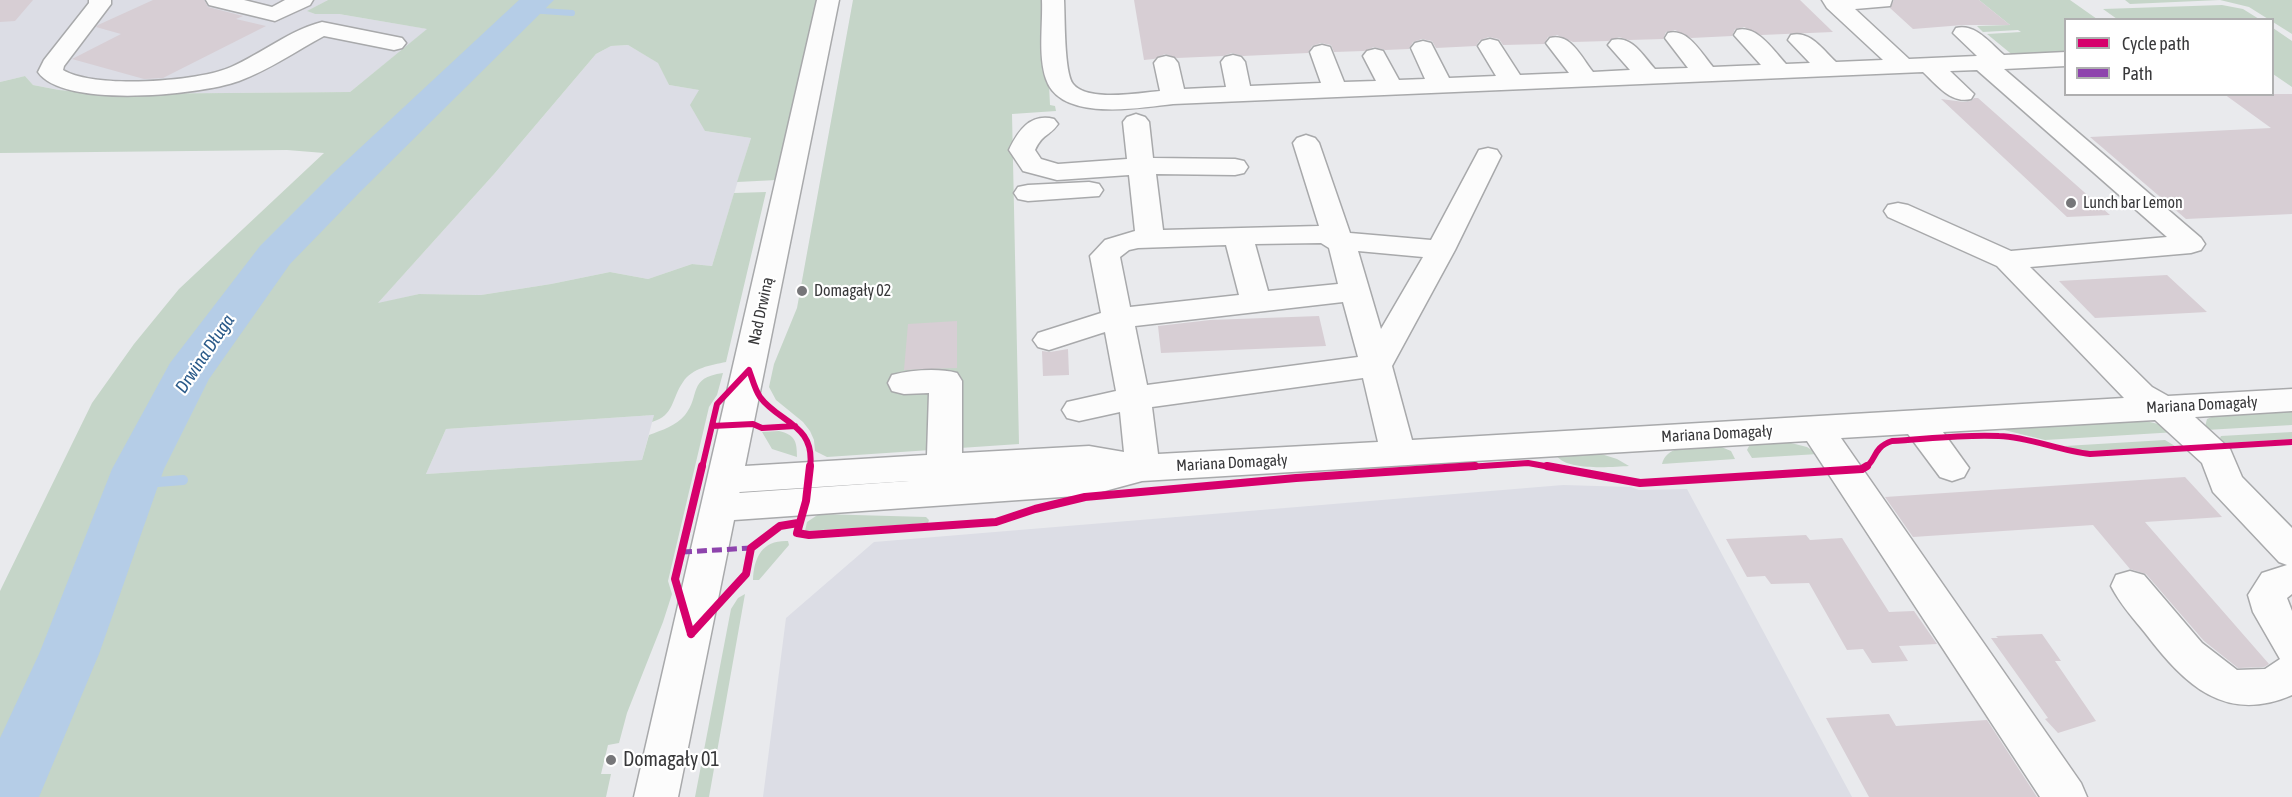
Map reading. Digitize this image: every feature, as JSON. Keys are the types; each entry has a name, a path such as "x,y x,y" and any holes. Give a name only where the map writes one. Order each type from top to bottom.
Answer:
{"street":[{"path":"100,0 100,4 52,64 50,72 55,78 78,85 98,87 155,87 206,83 230,76 321,29 394,43"},
{"path":"217,0 274,14 302,0"},
{"name":"Nad Drwiną","path":"656,797 828,0"},
{"path":"1053,0 1058,80 1069,95 1097,102 1391,87 2064,59"},
{"path":"1834,2 1882,1"},
{"path":"1834,2 1903,66"},
{"path":"1964,33 1991,62 2191,244 2007,260"},
{"path":"1745,35 1780,71"},
{"path":"1676,38 1706,74"},
{"path":"1799,39 1830,69"},
{"path":"1558,43 1586,79"},
{"path":"1620,45 1649,77"},
{"path":"1490,46 1512,82"},
{"path":"1423,48 1440,86"},
{"path":"1322,52 1335,90"},
{"path":"1375,56 1391,87"},
{"path":"1233,62 1240,94"},
{"path":"1166,63 1173,97"},
{"path":"1929,65 1962,94"},
{"path":"1136,122 1150,239"},
{"path":"1045,124 1030,133 1022,150 1032,165 1057,172 1142,177"},
{"path":"1306,143 1338,240 1343,248 1377,365 1397,453"},
{"path":"1377,365 1441,250 1488,156"},
{"path":"1028,193 1235,167"},
{"path":"1898,211 2007,260 2140,395 2162,407 2194,434 2218,459 2226,483 2292,552"},
{"path":"1142,468 1139,425 1105,256 1113,246 1125,240 1326,234 1338,240 1441,250"},
{"path":"1238,236 1256,302"},
{"path":"1049,340 1117,318 1355,291"},
{"path":"1079,410 1133,398 1377,365"},
{"path":"904,382 946,381 945,452 942,467"},
{"name":"Mariana Domagały","path":"721,494 1089,482 1142,468 2292,400"},
{"path":"1917,422 1952,468"},
{"path":"1816,428 2065,797"},
{"name":"Mariana Domagały","path":"721,494 942,467 1089,458 1142,468"},
{"path":"2292,578 2276,584 2266,595 2272,612 2292,647"},
{"path":"2130,586 2194,662 2211,676 2229,686 2250,689 2270,685 2286,678 2292,672"}],"shaded area":[{"path":"0,0 328,0 308,11 315,14 339,14 428,29 350,92 103,94 33,85 25,76 0,82"},
{"path":"628,45 659,63 669,85 700,90 705,131 751,138 712,266 692,264 648,279 610,272 481,295 419,294 377,304 495,173 596,54 611,46"},
{"path":"654,415 642,460 426,474 446,429"},
{"path":"1563,485 1631,487 1639,490 1687,489 1852,797 763,797 786,618 874,542"}],"green space":[{"path":"328,0 818,0 777,180 737,182 751,138 705,131 690,105 699,90 669,85 658,63 628,45 611,46 596,54 495,173 378,303 419,294 481,295 610,272 648,279 692,264 712,266 734,193 766,192 726,362 691,373 679,388 672,406 665,415 652,422 654,415 446,429 426,474 642,460 649,435 681,419 690,408 699,383 712,375 723,373 717,395 709,407 668,581 672,594 627,713 619,743 608,745 601,774 611,774 606,797 0,797 0,591 92,403 134,344 179,289 324,153 287,150 0,153 0,82 25,76 33,85 103,94 350,92 427,29 307,11"},
{"path":"853,0 1045,0 1050,105 1055,106 1056,111 1012,114 1019,444 827,457 815,451 810,431 803,422 776,400 769,387 774,364 797,308"},
{"path":"1979,0 2070,0 2096,18 2064,18 2064,55 2015,57 1987,34 2021,32 2018,30 1983,32 1977,26 2010,25"},
{"path":"2125,0 2220,0 2130,4"},
{"path":"2220,0 2292,0 2292,34 2274,23 2274,18 2267,18 2249,7"},
{"path":"2222,5 2243,9 2257,18 2116,18 2103,9"},
{"path":"2274,29 2292,41 2292,87 2274,75"},
{"path":"2292,411 2292,425 2206,430 2205,427 2207,419 2216,415"},
{"path":"2141,420 2163,425 2177,432 2045,440 2000,429"},
{"path":"779,431 792,437 797,457 772,449 762,432"},
{"path":"2292,432 2292,439 2225,443 2220,438 2221,436"},
{"path":"2165,440 2175,446 2087,451 2068,449 2065,446"},
{"path":"1787,442 1807,447 1818,454 1752,458 1747,450 1750,444"},
{"path":"1719,446 1731,451 1735,459 1662,464 1670,452 1677,449"},
{"path":"1598,453 1617,459 1629,466 1580,466 1562,461 1557,456"},
{"path":"819,514 926,517 929,520 928,523 805,531 807,522"},
{"path":"788,541 789,545 759,580 753,580 755,564 762,551 772,543"},
{"path":"745,594 709,797 695,797 731,609 738,598"}],"building":[{"path":"0,0 33,0 15,21 0,22"},
{"path":"153,0 204,0 208,7 243,16 236,19 266,26 163,78 144,79 72,59 121,34 96,27 98,25"},
{"path":"1134,0 1800,0 1833,32 1761,35 1744,27 1735,29 1732,36 1691,38 1675,30 1666,32 1663,39 1629,40 1619,37 1608,41 1573,42 1557,35 1548,37 1544,44 1503,45 1499,39 1489,37 1480,40 1476,46 1436,48 1432,41 1422,39 1413,42 1409,49 1385,50 1374,47 1364,51 1334,52 1331,45 1321,43 1312,46 1308,53 1243,56 1232,53 1223,56 1177,58 1165,54 1144,60"},
{"path":"1894,0 1979,0 2010,25 1963,25 1913,29 1890,8"},
{"path":"2292,94 2292,214 2186,219 2090,137 2271,128 2227,96"},
{"path":"1978,98 2110,215 2067,217 1941,99 1964,102"},
{"path":"2167,275 2207,312 2095,318 2059,281"},
{"path":"1319,316 1326,346 1161,353 1158,326 1210,320"},
{"path":"957,321 957,368 904,370 908,324"},
{"path":"1068,349 1069,375 1043,376 1042,351"},
{"path":"2185,477 2222,517 2145,522 2269,664 2264,667 2238,668 2204,641 2146,574 2130,569 2093,525 1913,537 1885,497"},
{"path":"1806,535 1810,540 1842,538 1889,612 1914,611 1937,644 1899,646 1908,661 1872,663 1863,649 1847,650 1809,583 1771,584 1765,576 1747,577 1726,539"},
{"path":"2042,634 2061,661 2055,661 2096,721 2058,733 2045,719 2048,718 1991,638"},
{"path":"1889,714 1896,726 1987,720 2037,797 1869,797 1826,718"}],"waterway":[{"name":"Drwina Długa","path":"6,797 69,654 138,469 187,374 275,255 346,183 538,0"},
{"path":"528,10 572,13"},
{"path":"133,484 183,480"}],"marked path":[{"path":"682,552 751,548"}],"cycle path":[{"path":"691,634 675,579 717,404 749,370 760,397 802,432 810,452 806,501 797,533 809,535 996,522 1035,509 1085,497 1296,478 1528,463 1640,483 1862,469 1870,465 1877,449 1892,441 2000,436 2042,444 2067,452 2090,454 2292,442"},
{"path":"712,426 753,424 762,428 795,426"},
{"path":"691,634 746,574 751,548 780,526 798,523"}],"place":[{"name":"Lunch bar Lemon","path":"2071,203"},
{"name":"Domagały 02","path":"802,291"},
{"name":"Domagały 01","path":"611,760"}]}
